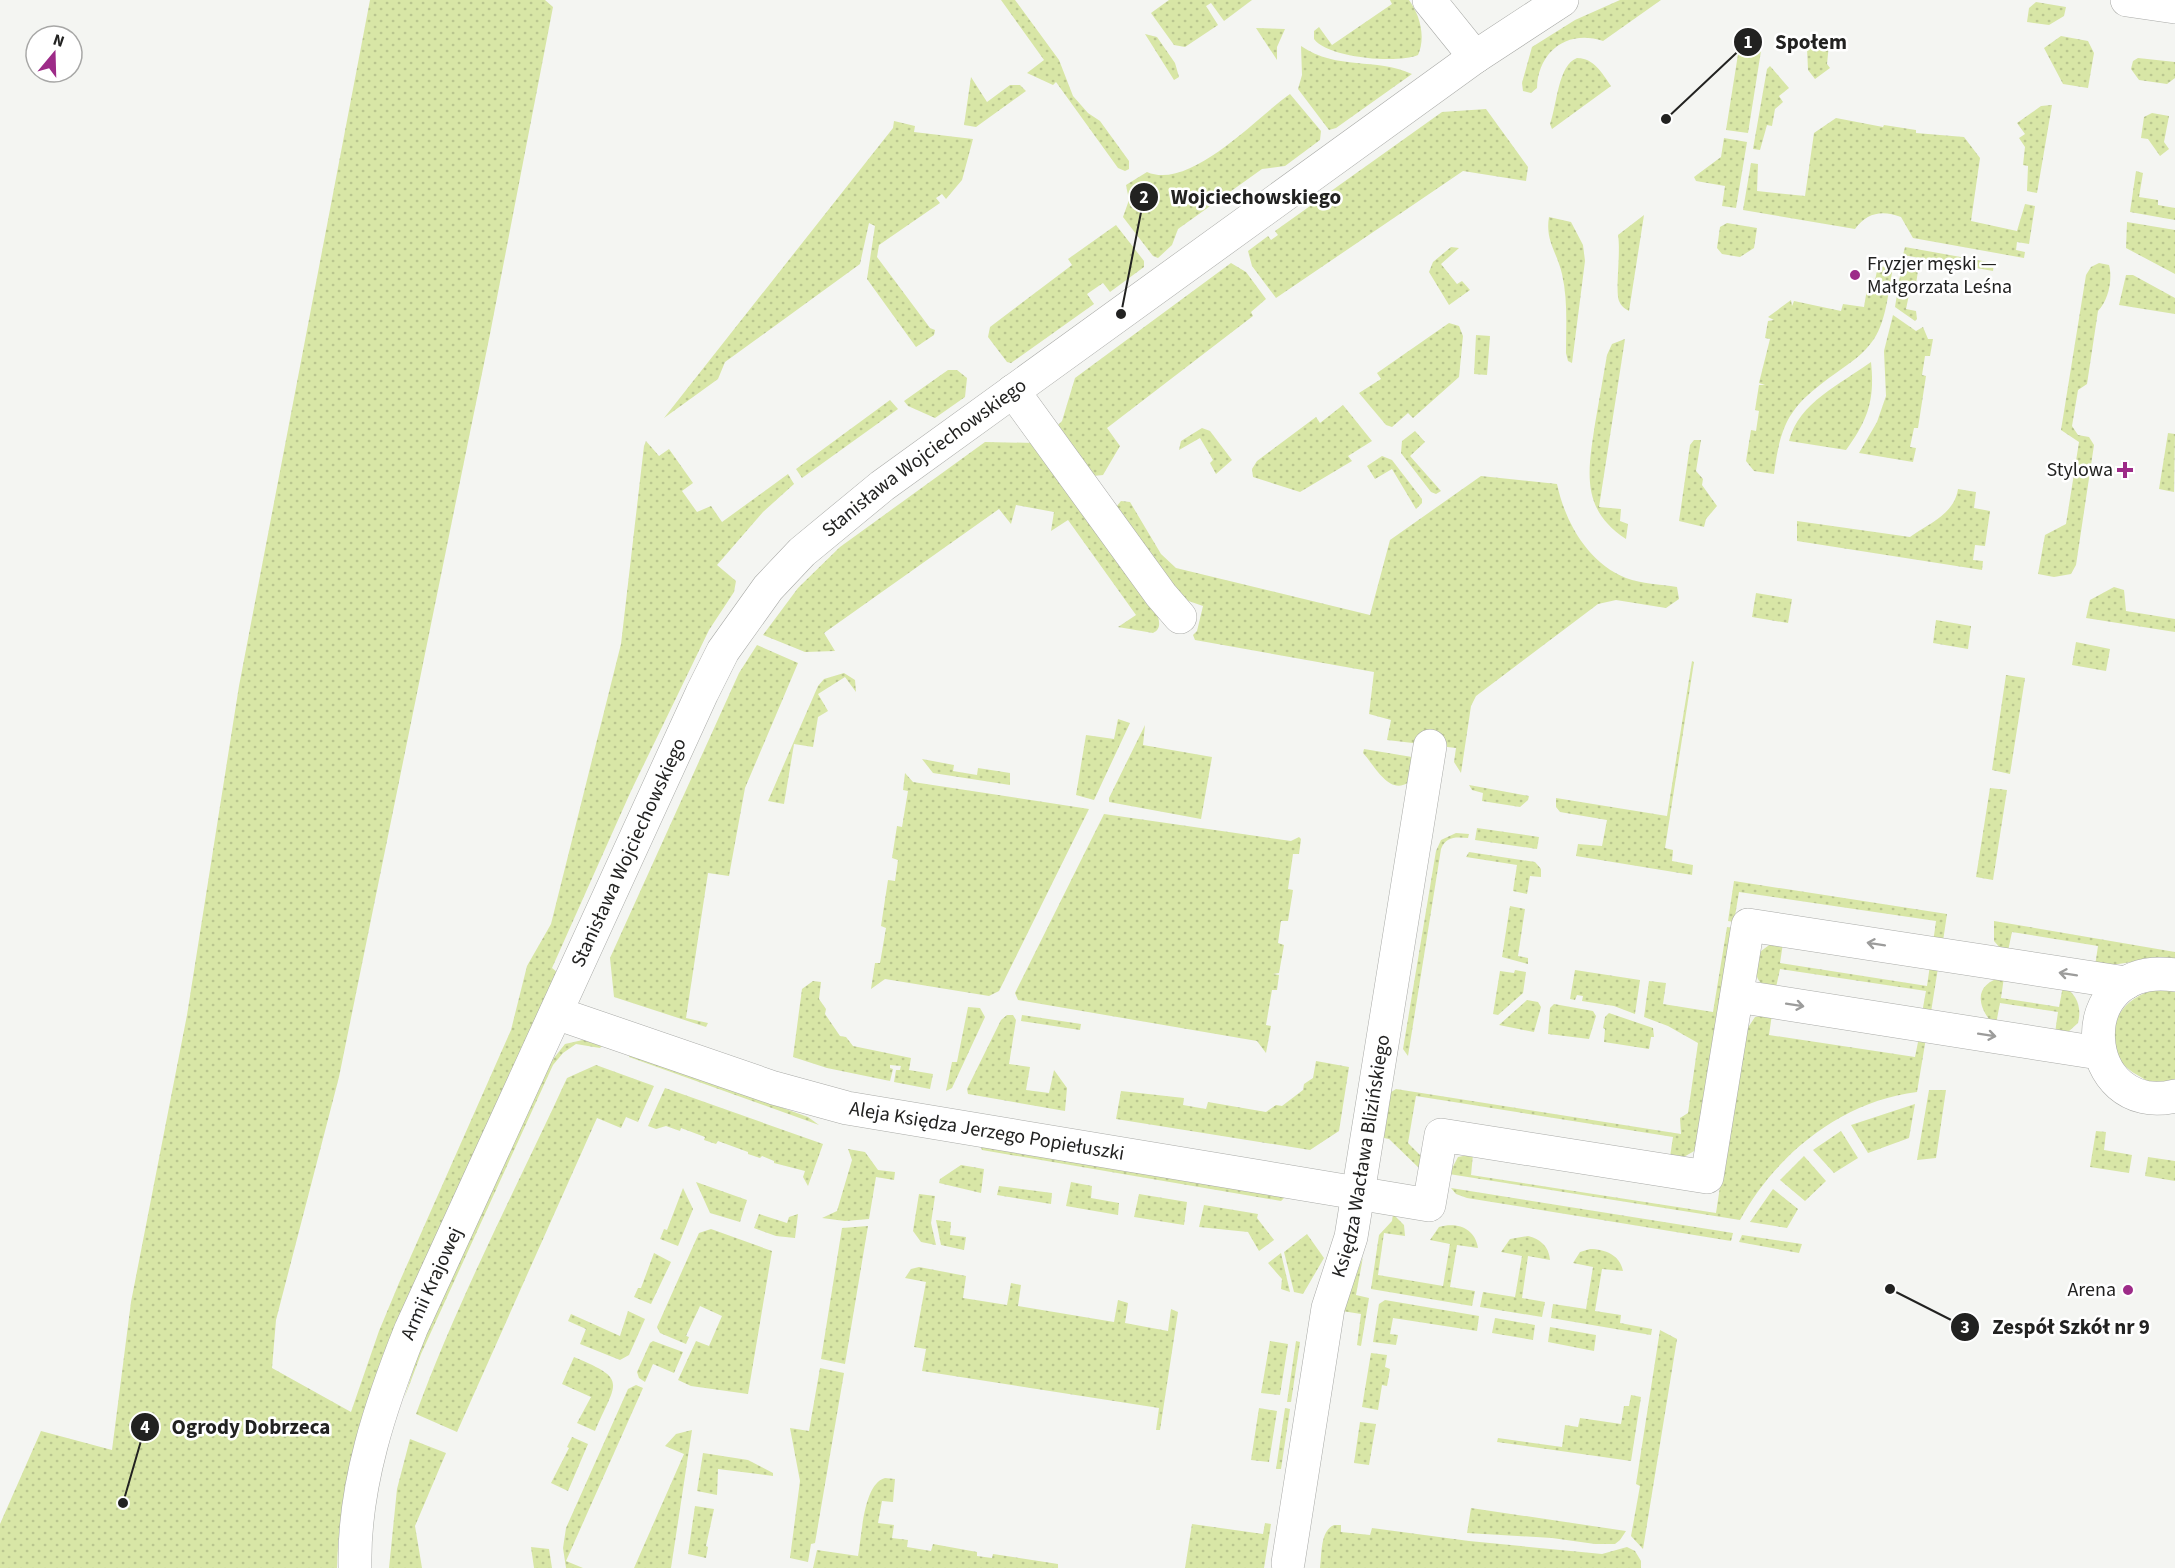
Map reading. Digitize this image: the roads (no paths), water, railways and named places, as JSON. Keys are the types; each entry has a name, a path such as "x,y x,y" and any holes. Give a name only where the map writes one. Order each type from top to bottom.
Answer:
{"street":[{"path":"1429,0 1475,57"},
{"name":"Stanisława Wojciechowskiego","path":"556,1013 702,693 742,620 801,552 838,519 1013,391 1475,57 1562,0"},
{"path":"2127,0 2175,7"},
{"path":"1013,391 1161,595 1180,616"},
{"name":"Księdza Wacława Blizińskiego","path":"1288,1563 1328,1308 1349,1246 1430,746"},
{"path":"2099,1053 1737,996 1748,925 2126,983"},
{"path":"2175,975 2160,973 2142,976 2126,983 2114,993 2101,1013 2097,1037 2099,1053 2112,1075 2131,1092 2148,1097 2175,1096"},
{"name":"Aleja Księdza Jerzego Popiełuszki","path":"556,1013 774,1088 847,1108 1429,1205 1441,1134 1707,1177 1737,996"},
{"name":"Armii Krajowej","path":"355,1568 358,1509 367,1467 395,1370 556,1013"}],"place":[{"name":"Społem","path":"1666,119"},
{"name":"Fryzjer męski — Małgorzata Leśna","path":"1855,275"},
{"name":"Wojciechowskiego","path":"1121,314"},
{"name":"Stylowa","path":"2125,470"},
{"name":"Zespół Szkół nr 9","path":"1890,1289"},
{"name":"Arena","path":"2128,1290"},
{"name":"Ogrody Dobrzeca","path":"123,1503"}]}
